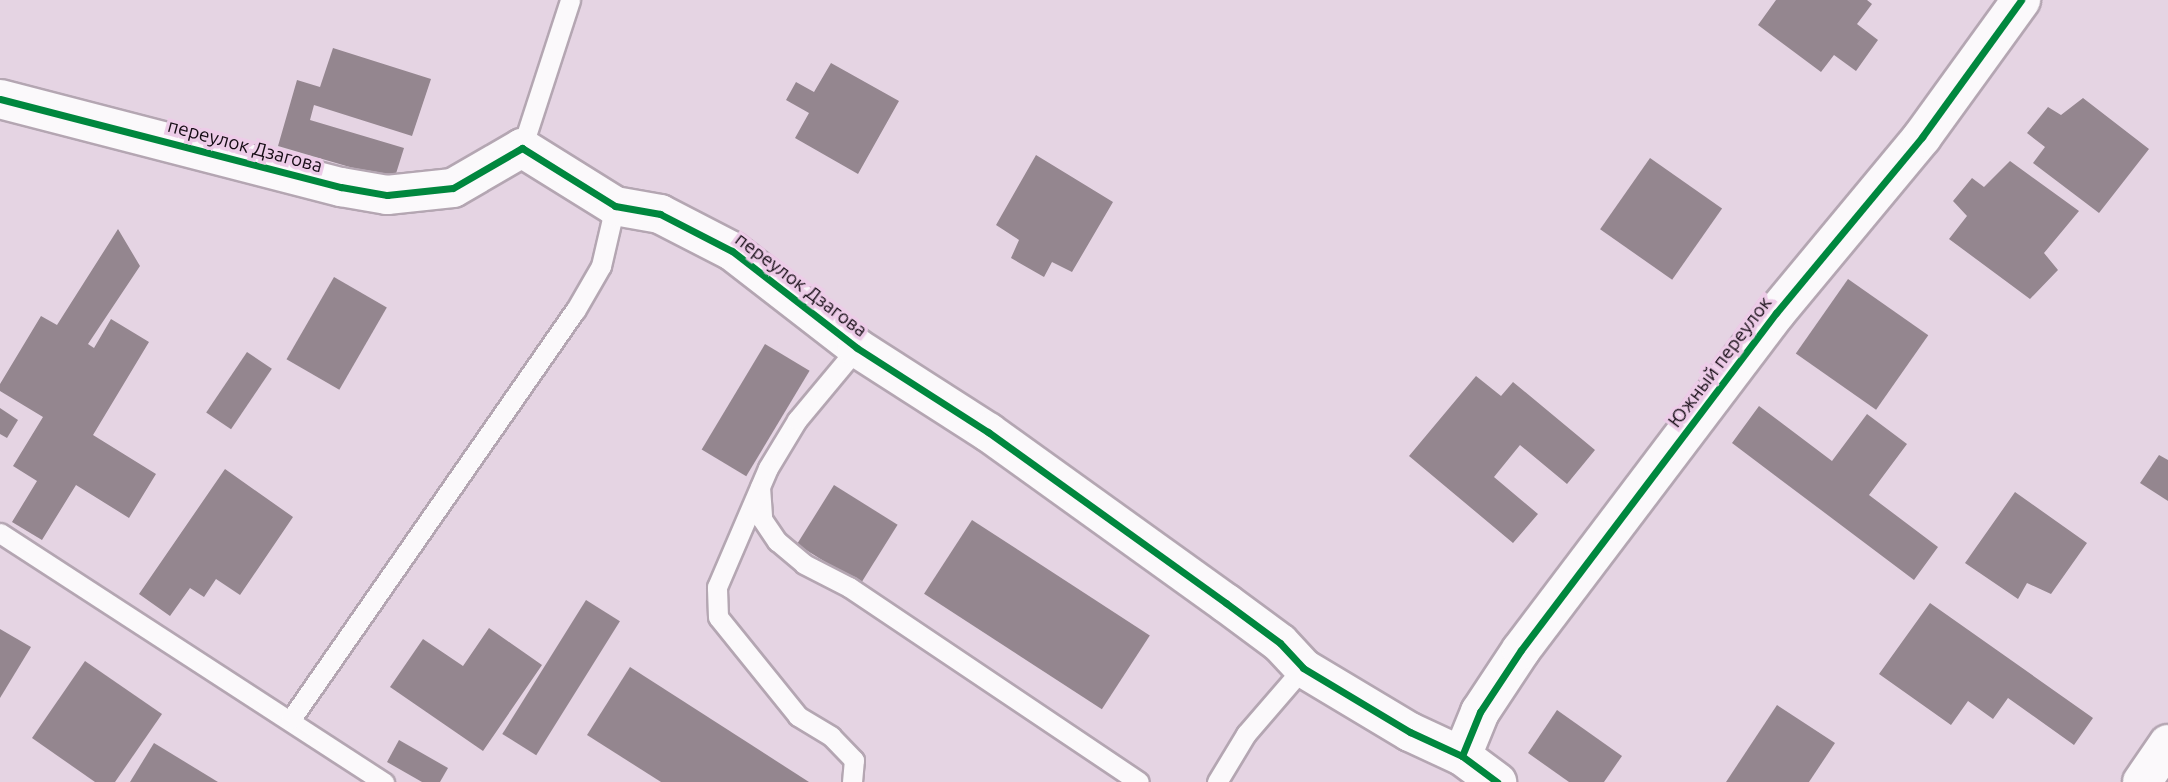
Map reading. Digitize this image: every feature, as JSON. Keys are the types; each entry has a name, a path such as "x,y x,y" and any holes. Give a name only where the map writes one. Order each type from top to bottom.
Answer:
{"street":[{"name":"Южный переулок","path":"1462,756 1480,712 1536,628 1776,313 1922,137 2021,0"},
{"name":"переулок Дзагова","path":"0,99 341,187 387,195 453,188 478,177 522,148 615,206 660,214 732,251 858,348 988,432 1226,603 1280,643 1303,668 1410,732 1462,756 1497,782"},
{"path":"2142,782 2168,744"}],"lane":[{"path":"522,148 570,0"},
{"path":"291,719 575,311 601,266 615,206"},
{"path":"852,782 854,760 831,736 799,716 718,617 718,587 760,486 797,420 858,348"},
{"path":"760,486 762,519 777,541 804,564 849,587 1139,782"},
{"path":"0,533 291,719 384,782"},
{"path":"1217,782 1253,725 1303,668"}],"building":[{"path":"1776,0 1867,0 1872,4 1857,24 1878,40 1856,71 1834,55 1821,72 1758,25"},
{"path":"333,48 431,79 412,136 314,105 310,120 404,148 394,180 278,146 297,80 320,87"},
{"path":"831,63 899,101 858,174 795,138 809,113 786,100 796,82 814,92"},
{"path":"2083,98 2149,149 2099,213 2033,163 2045,147 2027,133 2048,107 2061,115"},
{"path":"1036,155 1113,202 1072,272 1052,262 1044,277 1011,258 1019,240 996,225"},
{"path":"1650,158 1722,208 1672,280 1600,229"},
{"path":"2010,161 2079,211 2044,253 2058,270 2030,299 1949,239 1967,216 1953,201 1972,178 1984,187"},
{"path":"118,229 140,266 88,344 94,348 111,319 149,342 93,435 156,474 129,518 76,485 42,540 12,522 37,481 13,466 43,417 0,391 0,384 41,316 57,325"},
{"path":"334,277 387,308 339,390 286,359"},
{"path":"1848,279 1928,335 1876,410 1796,354"},
{"path":"765,344 810,371 746,476 702,449"},
{"path":"247,352 272,369 231,429 206,413"},
{"path":"1476,376 1501,396 1513,382 1595,450 1567,484 1520,445 1494,477 1538,514 1513,543 1409,456"},
{"path":"1759,406 1832,461 1867,414 1907,444 1869,495 1938,547 1914,580 1732,443"},
{"path":"0,408 18,420 7,438 0,434"},
{"path":"2159,455 2168,460 2168,501 2140,483"},
{"path":"225,469 293,517 240,595 216,579 204,597 190,588 170,616 139,594"},
{"path":"834,485 898,525 861,584 797,544"},
{"path":"2015,492 2087,543 2051,594 2027,583 2018,599 1965,563"},
{"path":"972,520 1150,635 1102,709 924,594"},
{"path":"586,600 620,621 536,755 502,734"},
{"path":"1930,603 2093,718 2074,745 2008,698 1993,719 1968,701 1951,725 1879,674"},
{"path":"489,628 542,665 483,751 390,687 423,639 463,666"},
{"path":"0,629 31,647 0,698"},
{"path":"85,661 162,714 115,782 95,782 32,738"},
{"path":"630,667 809,782 661,782 587,735"},
{"path":"1777,705 1835,743 1809,782 1726,782"},
{"path":"1557,710 1622,756 1604,782 1569,782 1528,753"},
{"path":"399,740 448,768 440,782 422,782 387,762"},
{"path":"154,743 218,782 130,782"}],"cycle path":[{"path":"1462,756 1480,712 1521,650 1776,313 1922,137 2021,0"},
{"path":"0,99 341,187 387,195 453,188 522,148 615,206 660,214 732,251 857,348 988,432 1226,603 1280,643 1303,668 1410,732 1462,756 1497,782"}]}
